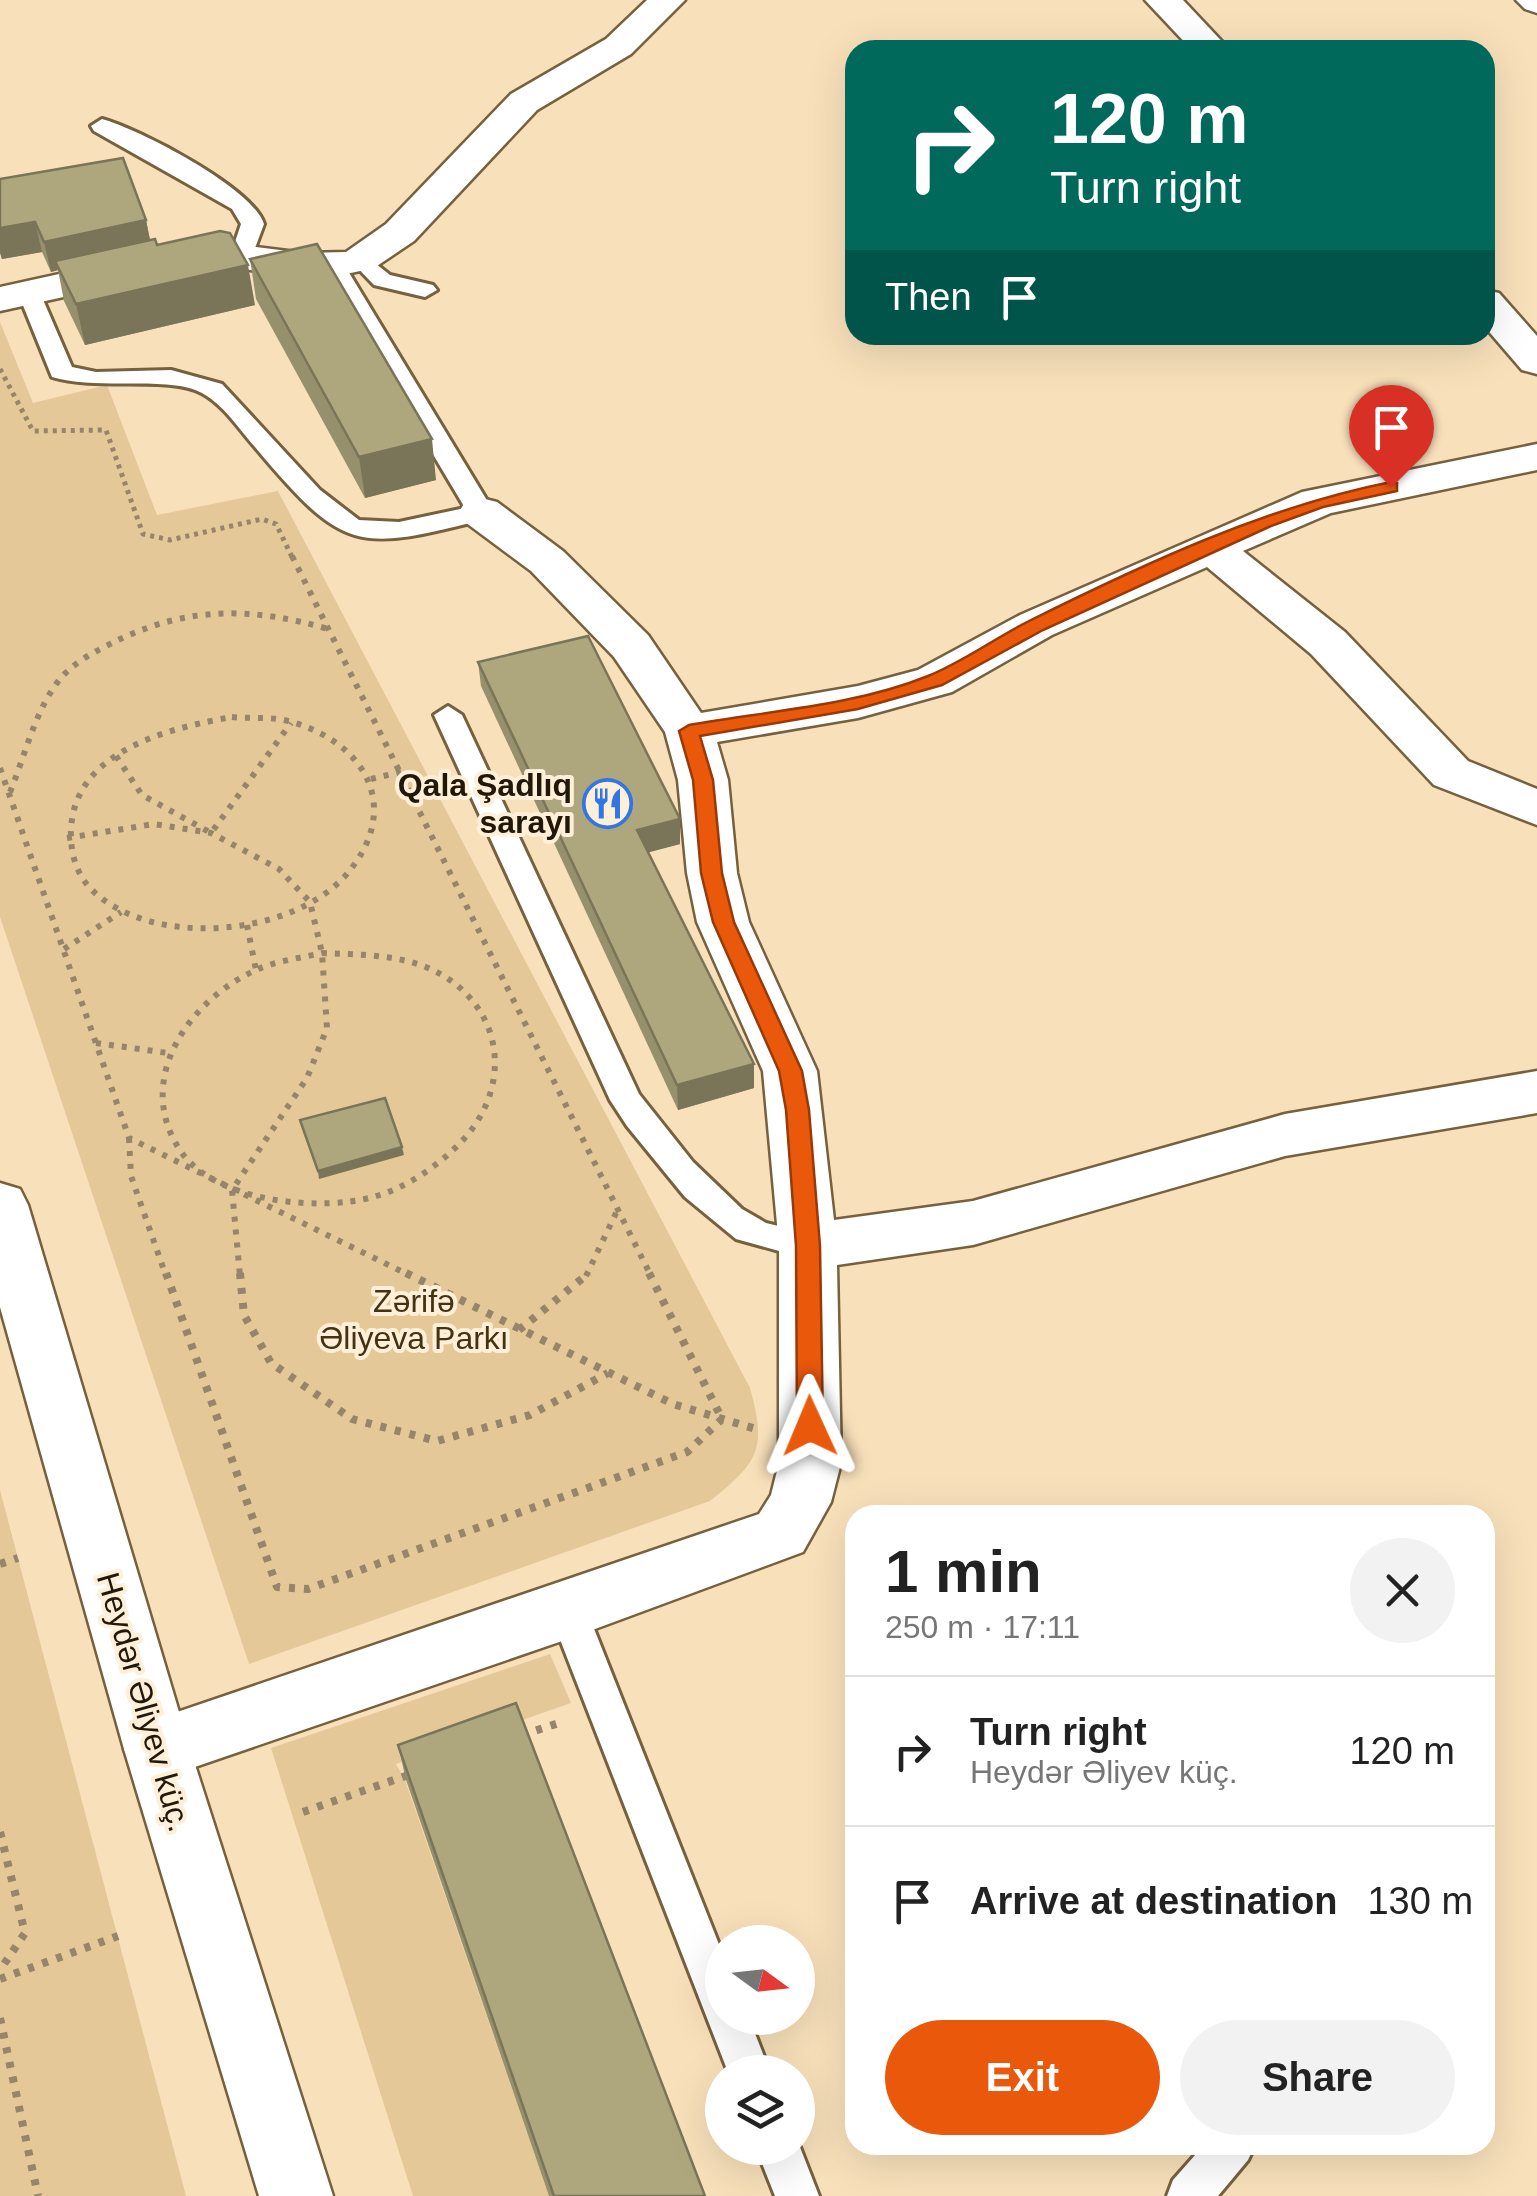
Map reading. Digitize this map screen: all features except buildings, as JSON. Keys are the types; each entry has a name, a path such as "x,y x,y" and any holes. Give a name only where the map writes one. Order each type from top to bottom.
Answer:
{"street":[{"path":"15,296 209,253 244,251 290,264 347,263 401,233 455,170 520,106 549,84 612,52 667,0"},
{"path":"1163,0 1202,40"},
{"path":"1495,314 1537,362"},
{"path":"689,731 858,702 935,681 1036,626 1318,502 1537,457"},
{"path":"157,1749 568,1610 781,1532 800,1502 810,1463 808,1246 790,1071 723,922 712,873 703,780 689,731 631,646 548,561 481,512"},
{"path":"1211,548 1328,643 1451,773 1537,808"},
{"path":"808,1246 973,1223 1285,1135 1537,1092"},
{"name":"Heydər Əliyev küç.","path":"0,1206 157,1749 296,2196"}],"lane":[{"path":"102,126 226,194 249,214 253,228 244,251"},
{"path":"347,263 382,280 425,290"},
{"path":"15,296 62,372 206,385 227,400 324,512 344,527 366,534 395,534 481,512 347,263"},
{"path":"448,715 626,1100 659,1145 709,1198 750,1231 808,1246"},
{"path":"568,1610 705,1960"},
{"path":"1189,2196 1224,2155"},
{"path":"785,2165 797,2196"}],"path":[{"path":"0,368 33,432 52,436 88,426 106,430 142,534 170,540 262,520 276,524 722,1419"},
{"path":"9,793 58,681 98,649 176,614 235,608 274,612 328,629"},
{"path":"232,717 292,722 342,744 372,779 377,821 356,865 310,902 247,924 180,928 121,912 81,880 66,838 79,794 116,756 169,728 232,717"},
{"path":"211,833 292,722"},
{"path":"116,756 142,795 279,870 310,902 322,953 327,1028 307,1078 232,1190 244,1315 271,1363 352,1419 438,1441 530,1415 608,1373"},
{"path":"0,768 129,1138 131,1176 277,1587 308,1589 687,1452 722,1419"},
{"path":"372,779 401,772"},
{"path":"66,838 154,824 211,833"},
{"path":"64,949 121,912"},
{"path":"247,924 256,970"},
{"path":"322,953 389,956 446,978 486,1017 498,1067 482,1120 438,1166 374,1196 300,1205 232,1190 183,1155 160,1106 168,1053 201,1006 256,970 322,953"},
{"path":"96,1043 168,1053"},
{"path":"129,1138 673,1404 762,1431"},
{"path":"519,1330 589,1274 618,1210"},
{"path":"0,1564 18,1558"},
{"path":"517,1737 606,1706"},
{"path":"303,1812 428,1768"},
{"path":"0,1832 25,1933 0,1970"},
{"path":"0,1979 118,1936"},
{"path":"0,2018 38,2196"}],"green space":[{"name":"Zərifə Əliyeva Parkı","path":"0,322 33,403 107,385 157,515 278,491 750,1388 758,1426 755,1453 739,1475 710,1501 249,1664 0,917"},
{"path":"0,1490 186,2196 0,2196"},
{"path":"550,1654 571,1703 396,1764 405,1780 549,2196 413,2196 271,1748"}],"place":[{"name":"Qala Şadlıq sarayı","path":"607,803"}],"route":[{"path":"810,1426 808,1246 797,1110 790,1071 723,922 712,873 703,780 689,731 858,702 935,681 1036,626 1265,522 1318,502 1391,487"}]}
